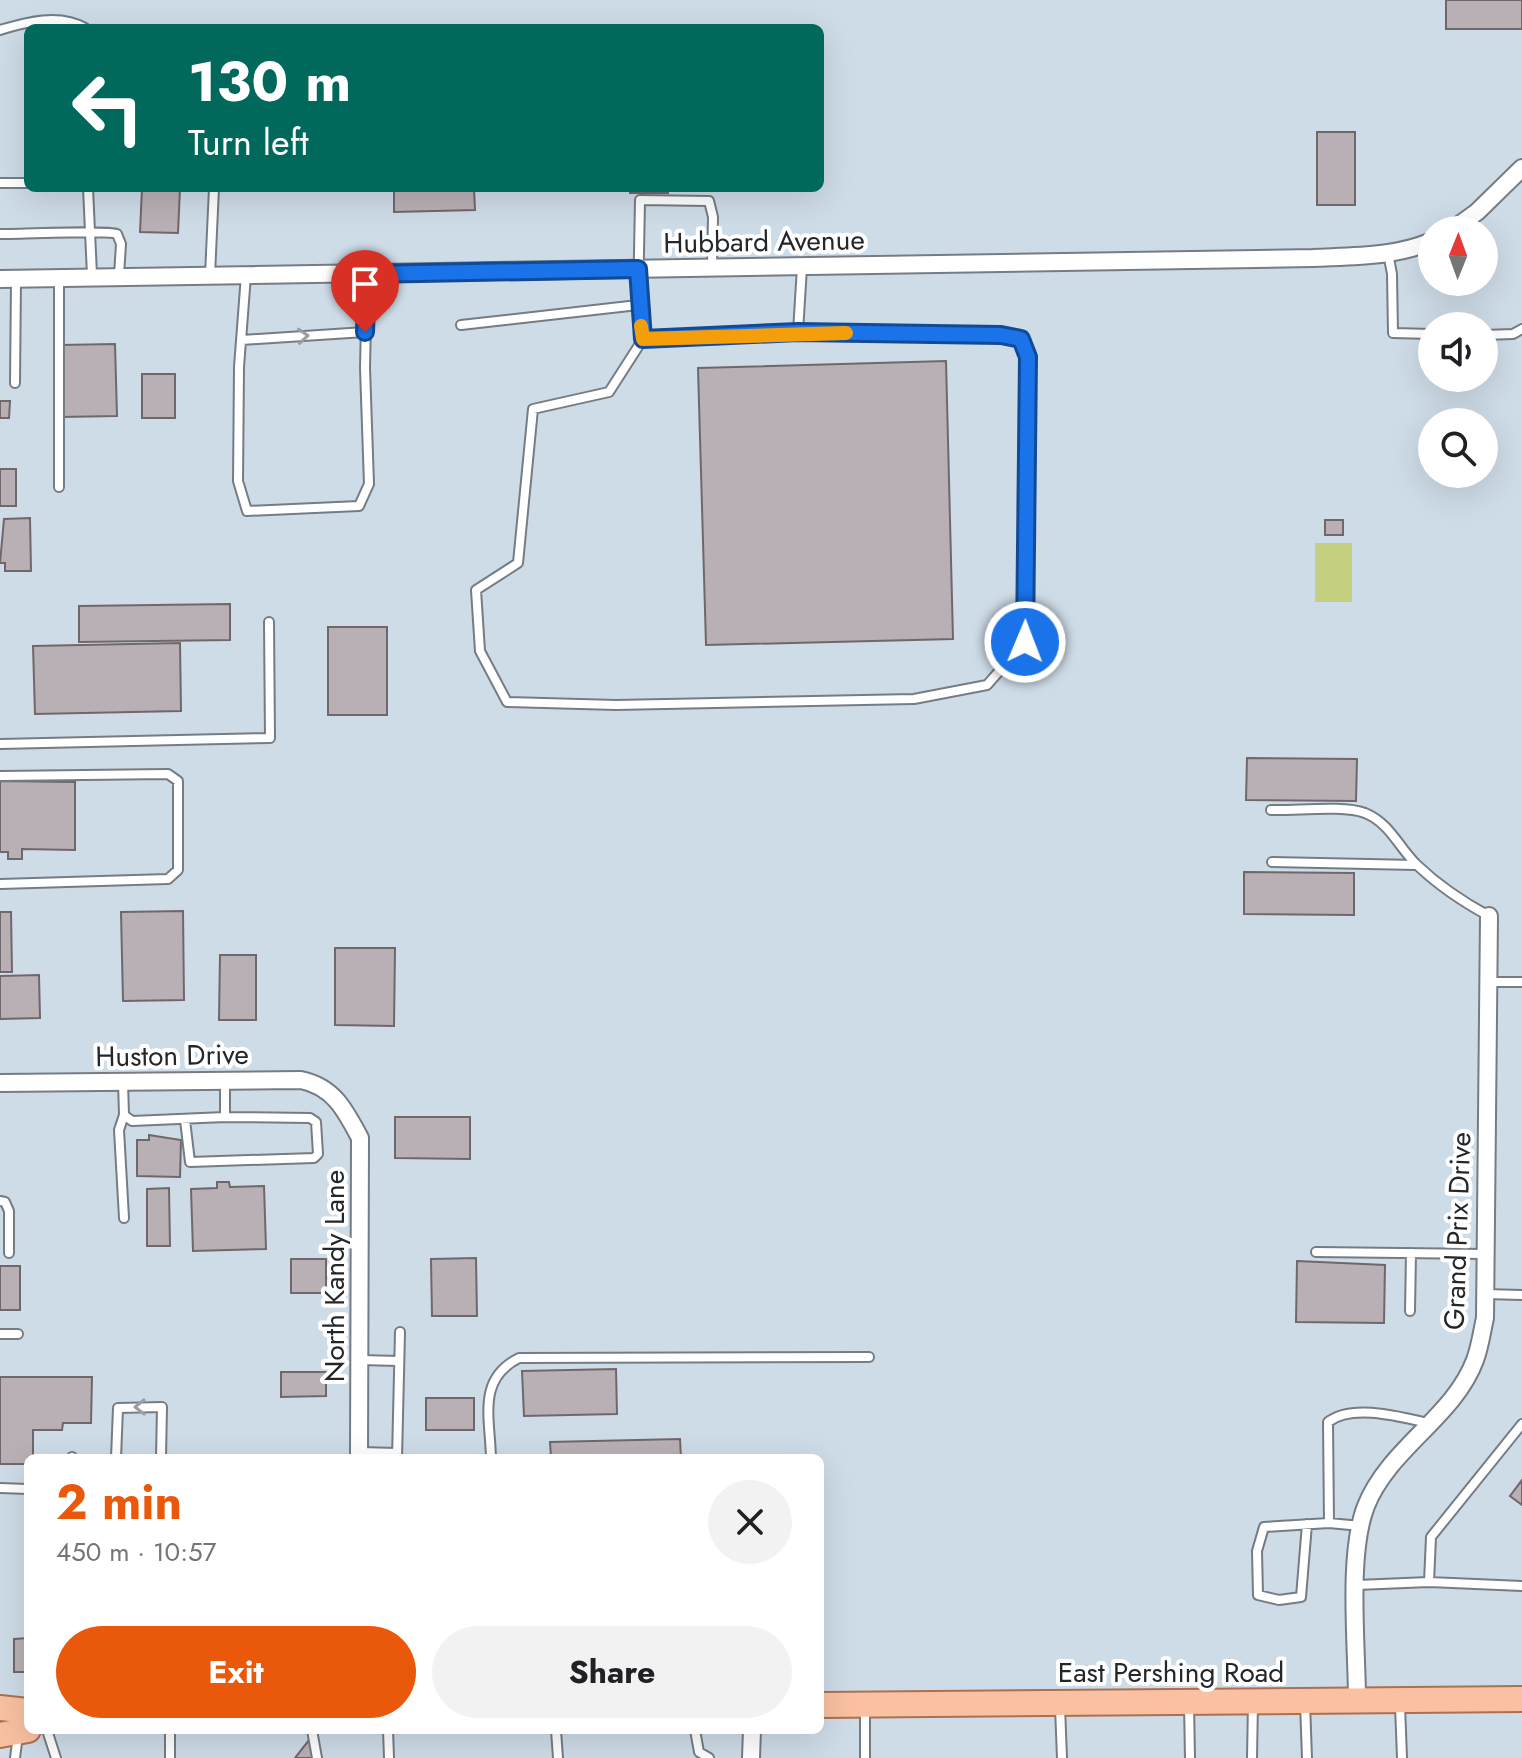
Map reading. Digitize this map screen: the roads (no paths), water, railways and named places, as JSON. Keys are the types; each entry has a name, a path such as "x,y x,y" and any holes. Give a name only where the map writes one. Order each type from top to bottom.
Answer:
{"main road":[{"name":"East Pershing Road","path":"824,1705 1522,1699"},
{"path":"0,1708 19,1727"}],"street":[{"path":"1471,216 1522,168"},
{"name":"Hubbard Avenue","path":"8,280 92,275 210,277 1313,258 1388,253 1418,247"},
{"name":"Grand Prix Drive","path":"1357,1700 1357,1544 1366,1506 1388,1467 1456,1391 1475,1361 1485,1318 1489,916"},
{"name":"Huston Drive","path":"0,1083 301,1080 316,1083 339,1099"},
{"name":"North Kandy Lane","path":"339,1099 360,1138 359,1454"},
{"path":"751,1758 752,1734"}],"lane":[{"path":"0,30 36,20 78,24"},
{"path":"0,183 24,183"},
{"path":"88,192 92,275"},
{"path":"210,277 214,192"},
{"path":"643,339 798,332 1001,335 1021,339 1028,357 1025,642 987,685 914,699 616,705 507,702 480,651 476,590 518,563 533,409 609,392 643,339 638,305 640,200 709,201 713,217 712,267"},
{"path":"0,234 88,234 109,230 117,234 121,244 119,275"},
{"path":"1388,253 1392,274 1393,333 1418,334"},
{"path":"798,332 802,266"},
{"path":"246,274 238,481 247,511 326,510 359,506 369,484 365,332 367,274"},
{"path":"59,279 59,487"},
{"path":"8,280 15,383"},
{"path":"461,325 638,305"},
{"path":"1498,335 1513,334 1522,329"},
{"path":"242,340 365,332"},
{"path":"0,744 270,738 269,622"},
{"path":"0,776 168,774 178,781 178,870 168,879 0,884"},
{"path":"1271,810 1361,811 1376,818 1395,836 1416,865 1455,897 1489,916"},
{"path":"1272,862 1416,865"},
{"path":"1489,982 1522,982"},
{"path":"225,1081 225,1117"},
{"path":"123,1082 124,1115 119,1130 124,1218"},
{"path":"124,1115 132,1121 225,1117 310,1118 316,1122 318,1154 314,1158 190,1162 185,1120"},
{"path":"0,1201 5,1202 9,1211 9,1253"},
{"path":"1316,1252 1486,1254"},
{"path":"1410,1311 1411,1253"},
{"path":"1485,1294 1522,1295"},
{"path":"397,1454 400,1332"},
{"path":"0,1334 18,1334"},
{"path":"491,1454 490,1384 500,1367 519,1358 869,1357"},
{"path":"359,1360 399,1361"},
{"path":"116,1454 118,1408 162,1407 161,1454"},
{"path":"1329,1523 1328,1422 1336,1416 1360,1414 1392,1415 1428,1423"},
{"path":"1429,1582 1431,1537 1522,1424"},
{"path":"0,1488 24,1489"},
{"path":"1307,1524 1301,1597 1279,1600 1258,1595 1257,1551 1264,1527 1307,1524 1329,1523 1361,1526"},
{"path":"1357,1585 1429,1582 1522,1586"},
{"path":"1400,1700 1402,1758"},
{"path":"1252,1758 1253,1701"},
{"path":"1305,1701 1307,1758"},
{"path":"1189,1702 1190,1758"},
{"path":"1060,1703 1062,1758"},
{"path":"865,1704 865,1758"},
{"path":"15,1758 19,1727"},
{"path":"48,1734 56,1758"},
{"path":"170,1734 170,1758"},
{"path":"313,1734 317,1758"},
{"path":"388,1734 389,1758"},
{"path":"556,1734 558,1758"},
{"path":"696,1734 699,1752 709,1758"}]}
